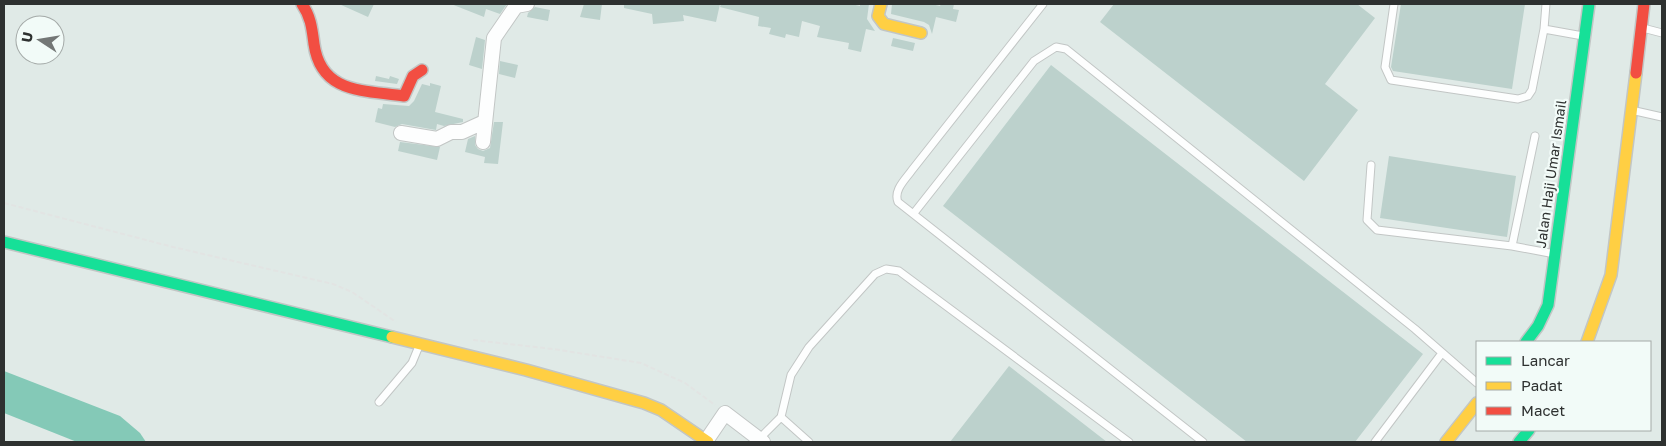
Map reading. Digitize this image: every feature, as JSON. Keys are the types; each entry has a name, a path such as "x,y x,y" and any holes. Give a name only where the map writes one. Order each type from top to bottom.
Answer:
{"street":[{"path":"302,4 309,14 318,64 324,73 335,82 352,89 404,96 413,76 422,70"},
{"path":"881,4 878,16 884,24 921,34"},
{"name":"Jalan Haji Umar Ismail","path":"1527,341 1538,326 1548,305 1589,4"},
{"path":"1587,341 1611,275 1644,4"},
{"path":"483,142 494,38 519,5"},
{"path":"401,133 437,140 451,132 462,132 484,122"},
{"path":"4,242 644,403 661,410 707,441 725,413 761,441"},
{"path":"1446,442 1476,404"},
{"path":"1519,442 1528,431"}],"lane":[{"path":"1043,4 898,189 896,194 898,202 1203,442"},
{"path":"1394,4 1385,68 1388,76 1399,82 1518,99 1528,96 1532,90 1544,28 1546,4"},
{"path":"1641,27 1662,33"},
{"path":"1544,28 1584,36"},
{"path":"914,213 1034,61 1056,47 1066,49 1399,316 1476,382"},
{"path":"1630,110 1662,118"},
{"path":"1512,246 1535,136"},
{"path":"1371,165 1366,220 1370,226 1377,230 1512,246 1555,254"},
{"path":"761,441 781,417 791,375 809,347 875,274 886,269 899,271 1129,442"},
{"path":"379,402 412,363 419,345"},
{"path":"1375,442 1442,353"},
{"path":"781,417 809,442"}],"path":[{"path":"4,203 173,247 333,284 352,292 399,324"},
{"path":"469,340 553,349 641,364 685,383 725,413"}],"shaded area":[{"path":"4,4 1662,4 1662,442 4,442"},
{"path":"4,371 120,416 140,433 146,442 77,442 4,413"}],"building":[{"path":"339,4 374,4 368,17"},
{"path":"451,4 507,4 500,14 486,9 484,17"},
{"path":"584,4 602,4 600,20 580,17"},
{"path":"624,4 720,4 716,22 683,15 684,21 653,24 652,14 624,8"},
{"path":"721,4 851,4 860,6 860,4 869,4 867,19 875,31 866,29 861,52 848,49 849,43 817,37 820,26 802,21 799,37 786,34 785,38 769,34 771,28 758,26 759,17 720,7"},
{"path":"892,4 931,4 940,6 941,4 954,4 953,9 959,10 956,22 936,17 932,34 929,25 924,22 891,14"},
{"path":"1114,4 1357,4 1375,18 1325,84 1358,110 1304,181 1100,22"},
{"path":"1401,4 1525,4 1512,89 1393,71 1391,67"},
{"path":"535,7 550,10 548,21 527,17 528,13"},
{"path":"476,37 485,40 482,69 469,65"},
{"path":"893,38 915,43 913,51 891,46"},
{"path":"500,61 518,65 515,78 499,74"},
{"path":"1051,65 1423,354 1355,442 1247,442 943,206"},
{"path":"376,76 389,79 390,76 399,79 397,84 375,81"},
{"path":"430,83 441,86 435,112 463,119 463,122 444,126 437,124 436,130 402,124 395,127 375,122 378,108 382,109 383,104 409,106 414,101 422,84 430,86"},
{"path":"494,122 503,122 498,164 484,163 485,157 465,152 468,139 475,136 475,145 478,149 483,151 490,148"},
{"path":"400,142 440,147 437,160 398,151"},
{"path":"1389,156 1516,176 1507,237 1380,218"},
{"path":"1009,366 1107,442 950,442"}],"traffic: fast":[{"path":"1527,341 1538,326 1548,305 1589,4"},
{"path":"4,242 392,337"},
{"path":"1519,442 1528,431"}],"traffic: slow":[{"path":"881,4 878,16 884,24 921,33"},
{"path":"1587,341 1611,275 1636,73"},
{"path":"392,337 526,370 644,403 661,410 708,442"},
{"path":"1446,442 1476,404"}],"traffic: jam":[{"path":"302,4 311,23 318,60 325,72 335,81 360,90 404,96 413,76 422,70"},
{"path":"1636,73 1644,4"}]}
